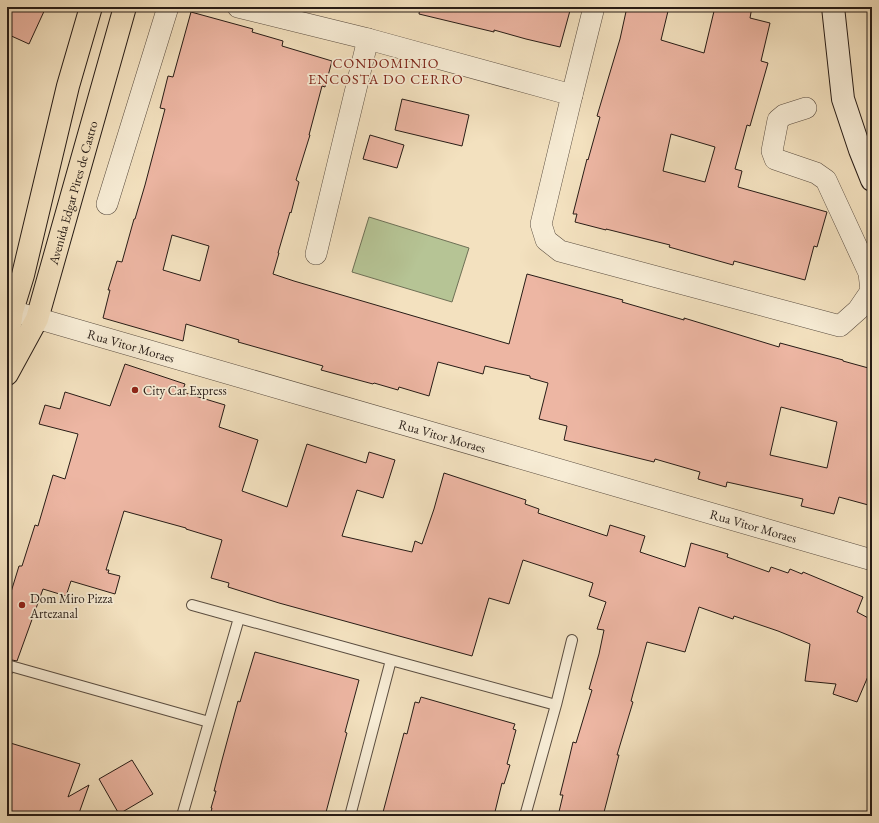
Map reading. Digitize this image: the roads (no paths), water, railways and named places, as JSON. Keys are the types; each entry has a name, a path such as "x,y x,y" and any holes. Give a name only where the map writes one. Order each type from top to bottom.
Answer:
{"main road":[{"name":"Avenida Edgar Pires de Castro","path":"7,346 12,312 23,275 68,86 91,7"},
{"name":"Avenida Edgar Pires de Castro","path":"7,374 37,319 125,7"},
{"path":"833,7 842,99 872,180"}],"street":[{"path":"106,204 168,7"},
{"path":"238,7 368,39 572,95"},
{"path":"594,7 541,224 546,240 560,251 840,326 858,310 871,291 869,273 826,180 816,173 775,160 772,151 778,120 784,115 806,108"},
{"path":"316,254 368,39"},
{"name":"Rua Vitor Moraes","path":"12,312 872,560"}],"lane":[{"path":"192,605 556,705"},
{"path":"182,816 239,618"},
{"path":"525,816 556,705 572,640"},
{"path":"350,816 391,660"},
{"path":"7,665 209,722"}],"place":[{"name":"City Car Express","path":"135,390"},
{"name":"Dom Miro Pizza Artezanal","path":"22,605"}],"district":[{"name":"CONDOMINIO ENCOSTA DO CERRO","path":"386,72"}]}
